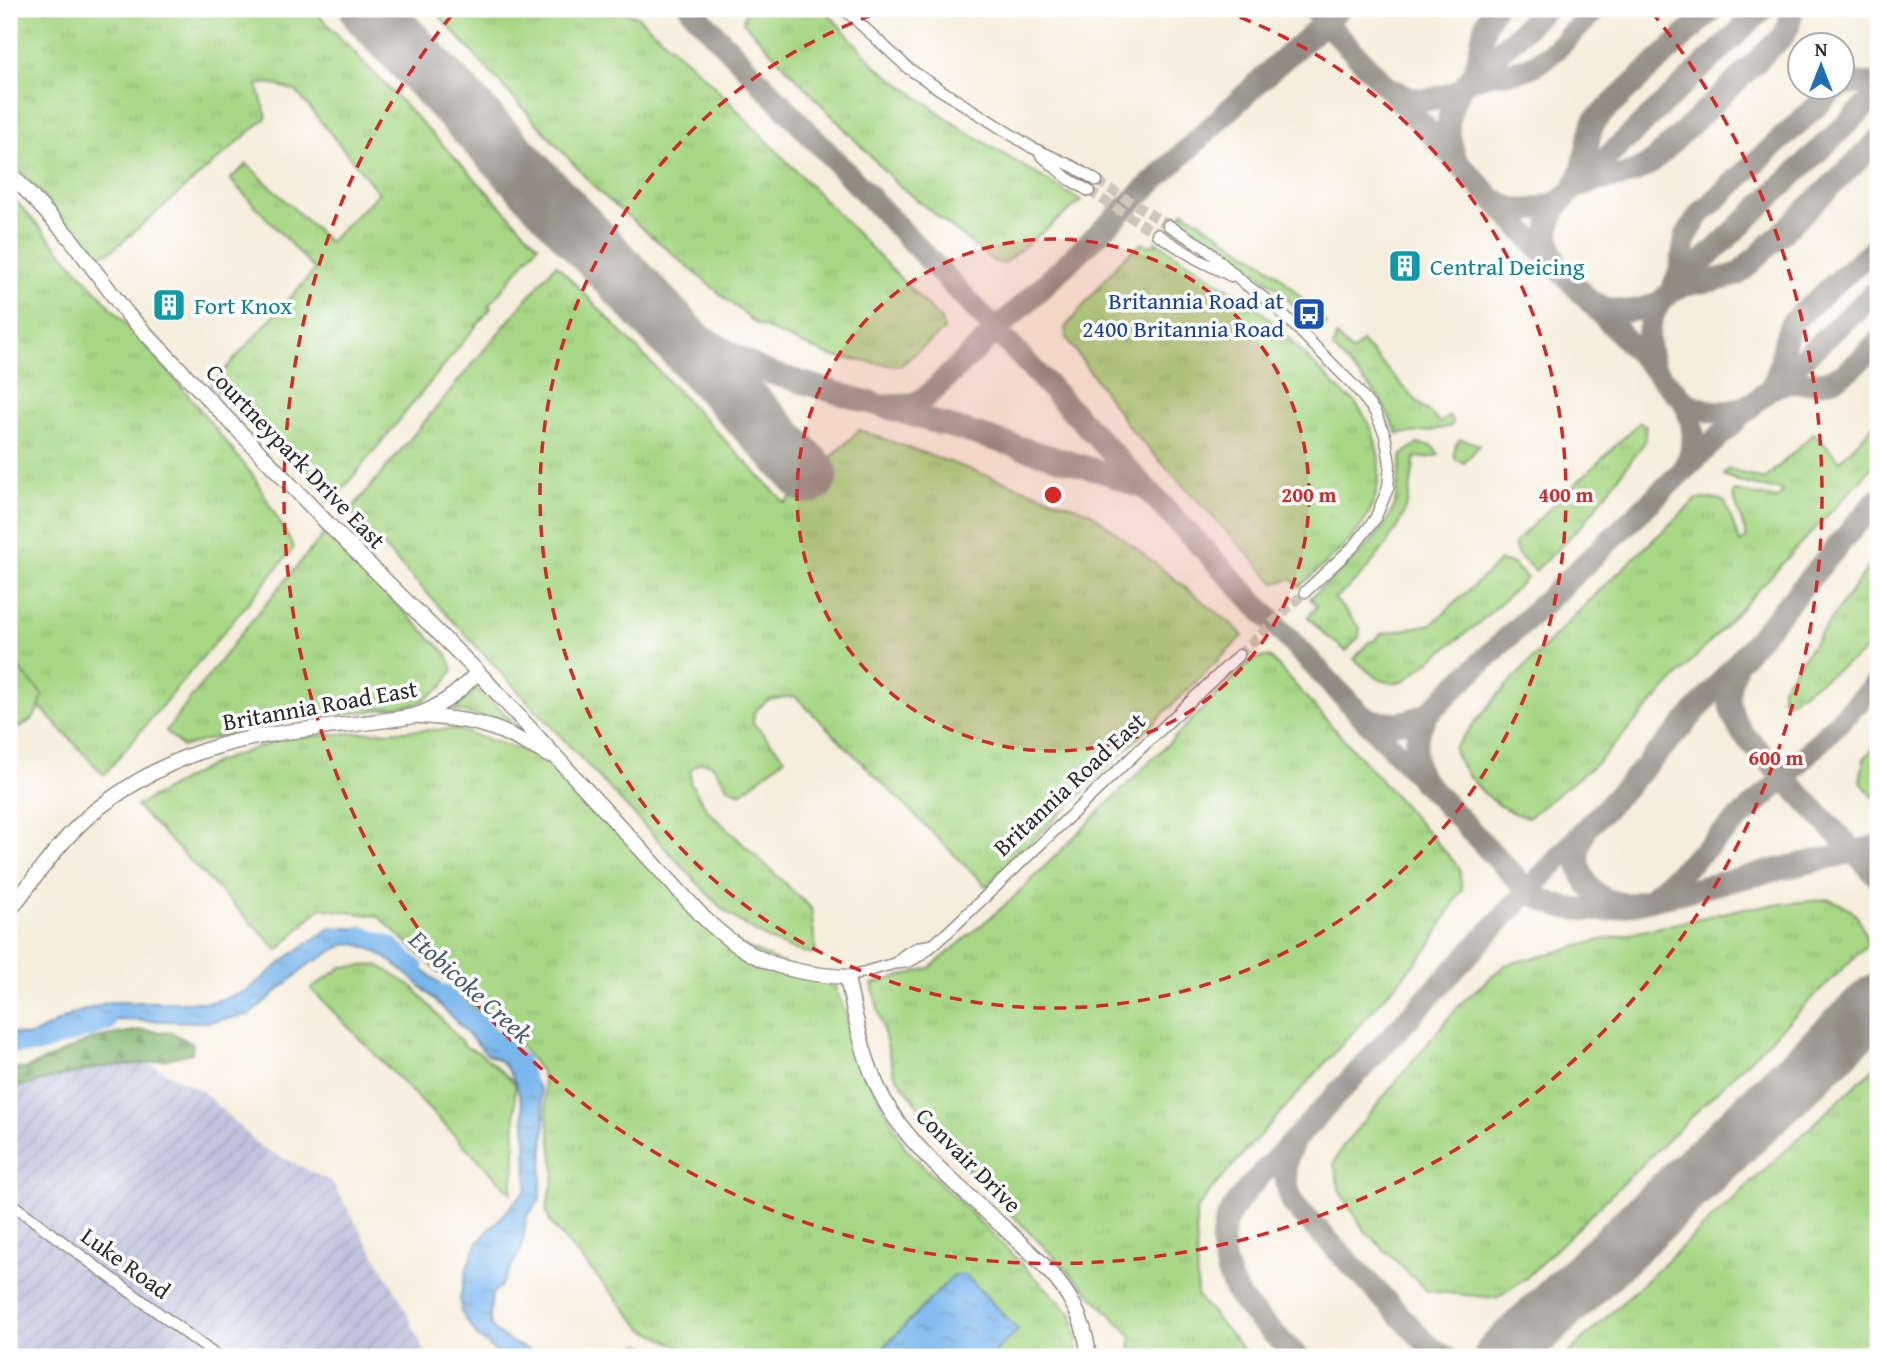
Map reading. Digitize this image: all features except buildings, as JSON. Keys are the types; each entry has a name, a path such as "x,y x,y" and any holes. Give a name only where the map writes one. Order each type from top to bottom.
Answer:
{"street":[{"path":"852,11 908,68 1031,146 1097,181"},
{"path":"1031,146 1068,178 1089,191"},
{"name":"Courtneypark Drive East","path":"9,172 71,239 128,315 330,526 478,671 561,762"},
{"path":"1168,225 1204,247 1245,284 1276,306 1356,388 1375,412 1385,435 1390,464 1388,488 1375,519 1355,545 1305,592"},
{"path":"1157,234 1245,284"},
{"name":"Britannia Road East","path":"561,762 725,939 754,958 783,969 816,975 847,976 896,963 903,955 918,947 930,945 947,933 1239,655"},
{"name":"Britannia Road East","path":"9,911 69,836 95,811 137,782 179,760 256,737 414,716 438,707 453,697 478,671"},
{"path":"414,716 481,723 506,732 561,762"},
{"name":"Convair Drive","path":"847,976 863,1047 883,1097 900,1126 938,1167 1056,1280 1074,1306 1082,1325 1089,1357"},
{"name":"Luke Road","path":"9,1202 218,1357"}],"shaded area":[{"path":"148,1063 202,1091 261,1147 332,1182 401,1300 427,1357 9,1357 9,1089 99,1067"}],"green space":[{"path":"9,9 313,9 538,245 489,306 491,308 333,501 211,385 315,270 230,179 247,164 329,242 379,193 296,91 269,83 257,85 267,117 113,250 97,256 9,158"},
{"path":"433,9 615,9 637,16 703,75 941,320 944,330 901,365 895,366 830,356 756,324 599,192"},
{"path":"746,9 824,9 877,67 962,129 1081,201 1003,264 993,261 895,182 743,22"},
{"path":"9,193 177,381 254,477 294,548 104,775 9,674"},
{"path":"1184,211 1265,264 1327,325 1312,325 1278,289 1253,269 1177,219"},
{"path":"1155,241 1257,307 1348,398 1350,397 1363,413 1372,431 1379,468 1372,505 1351,539 1299,587 1292,579 1275,583 1131,430 1067,339 1065,328 1121,260 1141,244 1148,246 1156,244"},
{"path":"556,264 785,503 859,430 1090,512 1234,626 1243,636 986,886 795,696 768,700 754,712 753,723 785,758 741,793 728,788 712,764 701,762 691,769 690,782 708,811 811,908 816,954 802,952 766,938 721,908 350,511"},
{"path":"1336,336 1352,352 1362,342 1426,411 1440,423 1449,416 1453,421 1451,426 1398,434 1379,397 1333,348"},
{"path":"1878,420 1878,461 1598,762 1529,817 1506,809 1473,782 1454,748 1534,657 1602,588 1697,499 1718,499 1725,502 1740,543 1747,537 1734,491 1777,499 1783,492 1780,489 1744,483 1724,475 1729,469 1764,480 1814,433 1840,461"},
{"path":"1640,422 1646,426 1644,443 1584,523 1535,571 1518,555 1514,545 1516,541"},
{"path":"1461,439 1480,445 1464,463 1454,456 1456,445"},
{"path":"1417,444 1432,446 1439,455 1415,457 1407,504 1400,521 1365,571 1334,598 1360,628 1359,637 1346,651 1308,617 1317,606 1310,598 1368,545 1387,521 1395,503 1402,455"},
{"path":"323,535 329,537 447,654 453,670 442,687 418,704 252,727 182,747 166,731 244,630"},
{"path":"1878,554 1878,638 1860,655 1790,701 1782,698 1782,687"},
{"path":"1500,561 1513,564 1527,578 1480,622 1404,681 1383,681 1354,659 1369,642 1381,634 1432,624"},
{"path":"1269,656 1459,867 1462,889 1427,950 1210,1191 1196,1211 1197,1296 1250,1357 1129,1357 1132,1336 960,1162 894,1073 872,984 930,968 1011,900 1252,660"},
{"path":"9,657 43,695 32,719 9,732"},
{"path":"477,689 526,735 482,717 454,710"},
{"path":"455,729 537,755 582,784 722,936 835,987 879,1098 906,1149 1072,1314 1080,1357 688,1357 682,1348 642,1328 551,1224 546,1210 555,1173 542,1073 513,1036 473,1007 451,983 378,916 320,908 278,950 136,806 216,762 282,739"},
{"path":"1878,743 1878,798 1873,797 1860,781 1864,759"},
{"path":"1829,899 1856,915 1868,944 1526,1278 1496,1298 1427,1291 1364,1230 1340,1192 1334,1163 1342,1147 1461,1003 1505,965 1745,908"},
{"path":"378,965 413,987 466,1047 480,1053 515,1083 515,1166 511,1193 311,989 342,967"},
{"path":"141,1030 173,1033 193,1044 192,1053 148,1063 99,1067 9,1089 9,1068 25,1069 95,1038"},
{"path":"1878,1064 1878,1357 1565,1357 1583,1339"}],"water":[{"name":"Etobicoke Creek","path":"331,927 360,929 405,956 440,984 477,1027 513,1054 540,1089 545,1118 540,1200 527,1216 521,1250 500,1287 492,1294 490,1315 492,1327 501,1336 545,1357 502,1357 478,1337 461,1312 460,1299 468,1264 478,1242 527,1189 525,1122 518,1088 501,1062 487,1054 423,988 384,957 366,947 350,944 340,947 312,962 249,1015 207,1022 115,1020 103,1026 65,1033 48,1044 9,1047 9,1032 26,1036 37,1033 73,1014 109,1002 212,1002 247,991 289,956"},
{"path":"954,1275 966,1275 1018,1330 990,1357 874,1357"},
{"path":"640,1344 675,1357 623,1357"}],"waterway":[{"name":"Etobicoke Creek","path":"362,934 391,945 416,968"},
{"name":"Etobicoke Creek","path":"443,992 520,1061 528,1085"},
{"name":"Etobicoke Creek","path":"9,1045 35,1046 108,1023"}],"taxiway":[{"path":"691,9 1528,891 1565,908 1606,910 1878,846"},
{"path":"1313,9 1684,401 1693,434 1691,450 1684,467"},
{"path":"883,406 914,404 926,397 1268,73 1340,9"},
{"path":"1471,77 1478,60 1485,25 1494,9"},
{"path":"1472,78 1545,9"},
{"path":"1467,82 1483,75 1517,71 1534,65 1563,43 1596,9"},
{"path":"1576,183 1583,168 1595,120 1713,9"},
{"path":"1561,201 1763,9"},
{"path":"1573,189 1593,181 1632,173 1652,162 1783,36 1789,25 1792,9"},
{"path":"1856,83 1878,84"},
{"path":"1395,91 1412,98 1428,100 1460,90 1448,123 1455,157"},
{"path":"1660,302 1878,94"},
{"path":"1673,287 1680,271 1686,236 1700,214 1821,102"},
{"path":"1675,289 1740,273 1878,141"},
{"path":"1497,201 1521,210 1544,207 1561,201 1552,217 1549,231 1550,246 1556,264"},
{"path":"1772,385 1793,321 1878,245"},
{"path":"630,285 695,331 764,371 1109,474 1134,485"},
{"path":"1422,781 1415,755 1419,731 1427,714 1769,389 1878,290"},
{"path":"1595,303 1611,310 1627,311 1660,302 1648,335 1654,369"},
{"path":"1772,388 1837,377 1845,373 1878,342"},
{"path":"1684,401 1717,412 1733,411 1750,404"},
{"path":"1298,1357 1249,1310 1229,1277 1222,1246 1224,1226 1234,1207 1259,1176 1681,728 1878,499"},
{"path":"1735,670 1729,695 1731,711 1743,734 1878,877"},
{"path":"1586,830 1580,846 1579,862 1583,876 1591,888 1603,898 1617,903 1633,904 1650,899 1785,777 1878,682"},
{"path":"1361,715 1394,723 1427,714"},
{"path":"1292,1145 1286,1174 1293,1204 1430,1347 1446,1357"},
{"path":"1501,1357 1506,1355"}],"runway":[{"path":"369,9 809,475"},
{"path":"1503,1357 1878,1002"}],"tunnel":[{"path":"1097,181 1168,225"},
{"path":"1089,191 1157,234"},
{"path":"1239,655 1305,592"}],"place":[{"name":"Central Deicing","path":"1405,266"},
{"name":"Fort Knox","path":"169,305"},
{"name":"Britannia Road at 2400 Britannia Road","path":"1309,314"}]}
